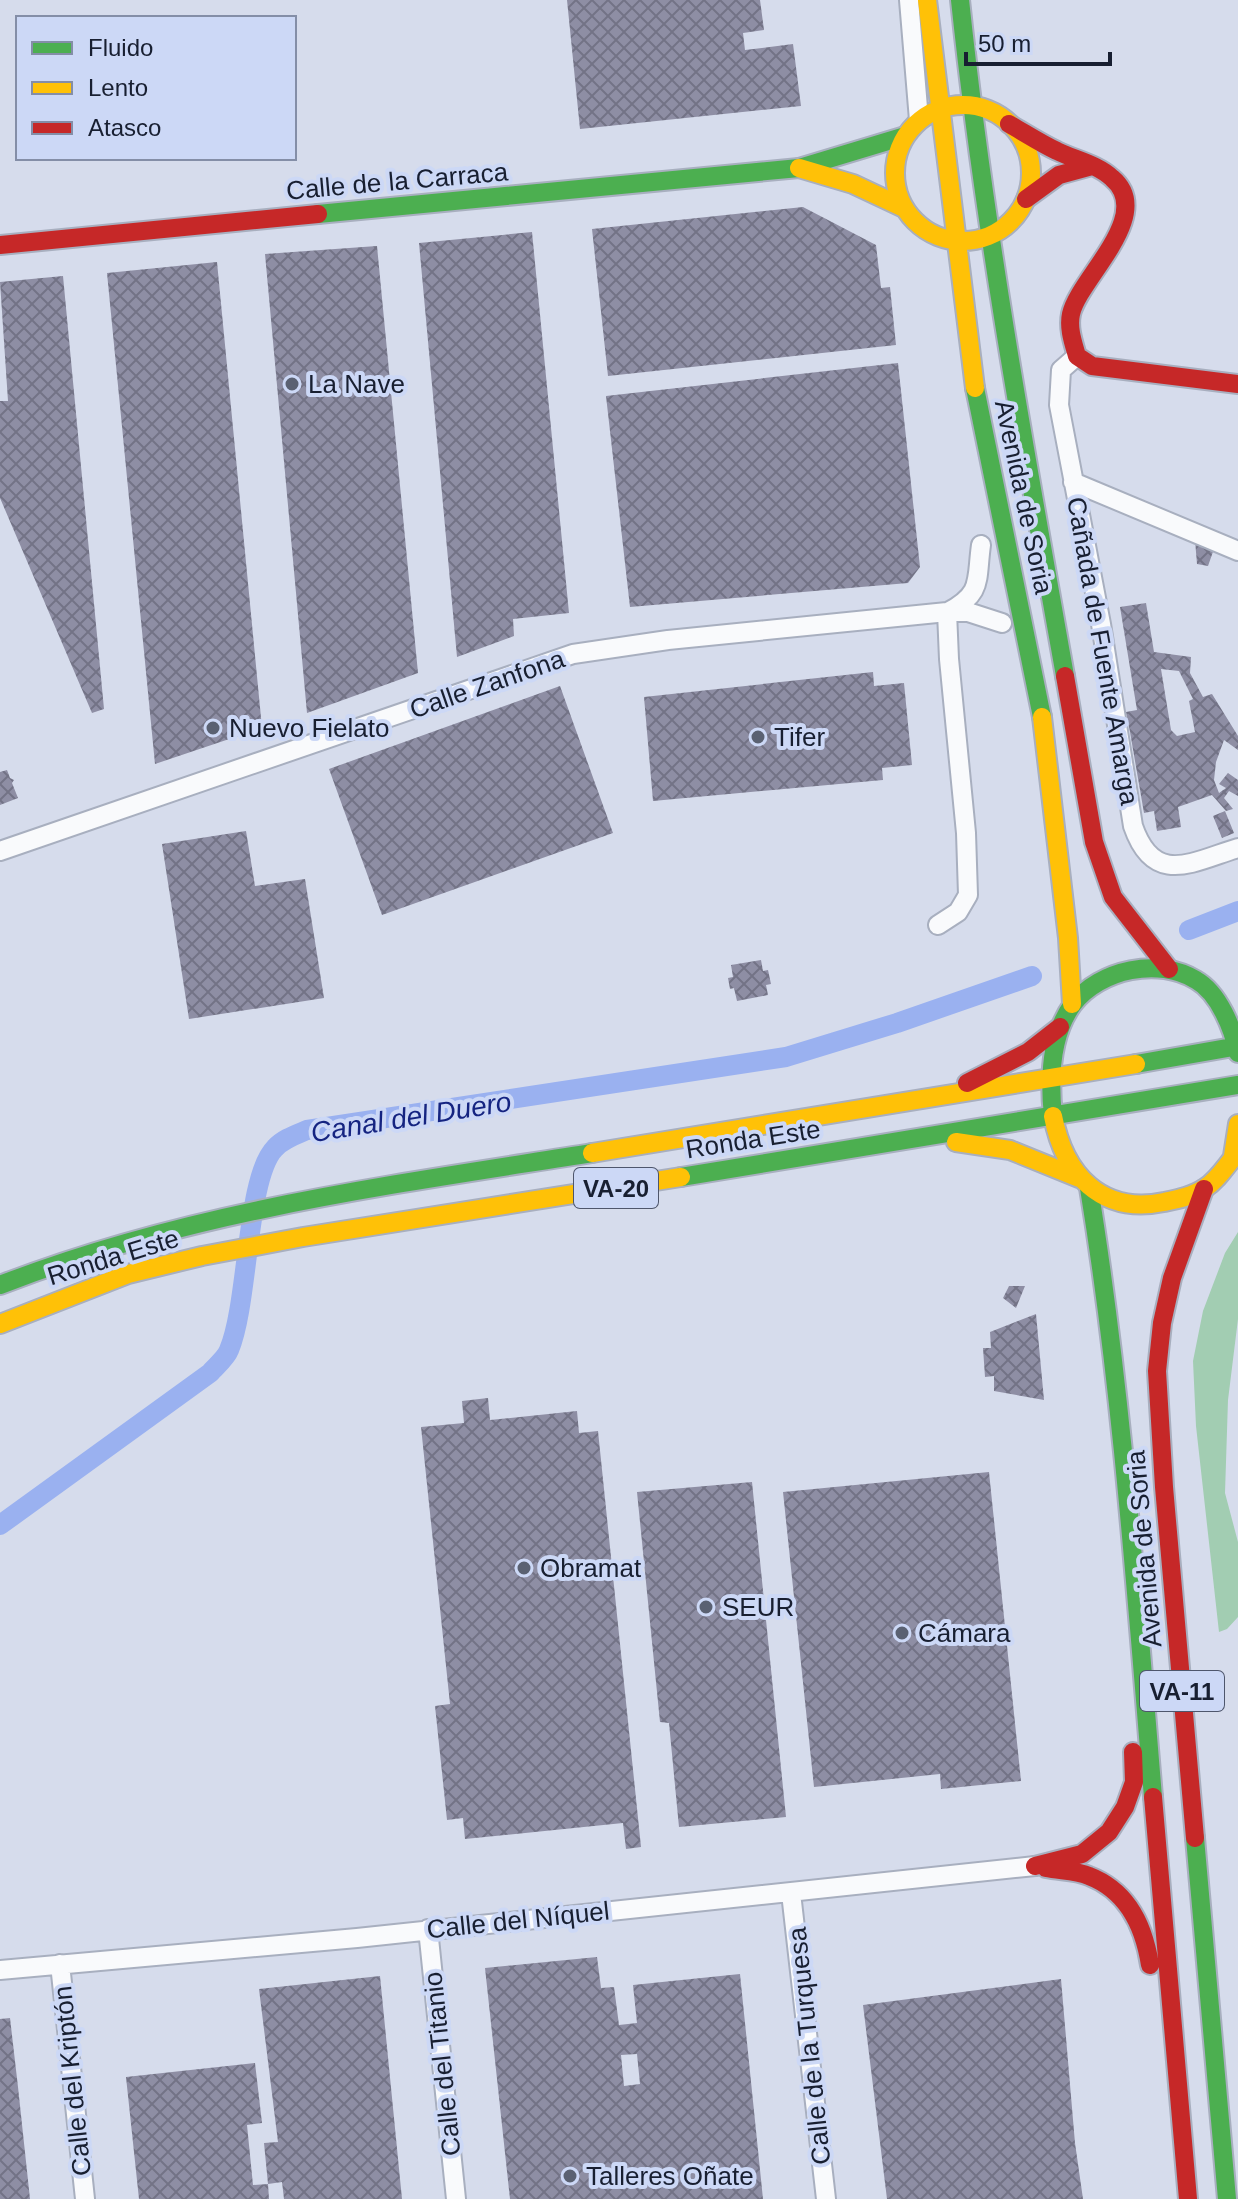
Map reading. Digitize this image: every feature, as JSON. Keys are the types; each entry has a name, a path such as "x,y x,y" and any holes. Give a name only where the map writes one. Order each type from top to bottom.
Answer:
{"main road":[{"name":"Avenida de Soria","path":"927,0 976,399 1040,698 1068,938 1072,1004"},
{"name":"Avenida de Soria","path":"960,0 988,237 1094,842 1113,897 1169,969"},
{"path":"904,208 894,175 897,155 905,136 919,120 940,109 971,106 996,113 1021,138 1028,154 1031,179 1026,199 1018,214 1002,229 988,237 957,242"},
{"path":"1009,124 1060,154 1092,166 1118,183 1125,209 1121,231 1072,310 1070,327 1077,356 1092,366 1238,384"},
{"name":"Calle de la Carraca","path":"0,245 799,168 905,136"},
{"path":"1026,199 1059,175 1092,166"},
{"name":"Calle de la Carraca","path":"799,168 853,184 904,208 921,227 937,236 957,242"},
{"name":"VA-11","path":"1199,981 1169,969 1138,968 1096,984 1072,1004 1060,1027 1053,1053 1053,1116 1063,1152 1084,1183 1116,1201 1142,1206 1204,1189 1223,1172 1236,1154 1238,1124"},
{"path":"1199,981 1238,991"},
{"path":"1199,981 1223,1014 1238,1046 1238,1053"},
{"path":"935,1098 1013,1061 1060,1027"},
{"name":"Ronda Este","path":"0,1285 47,1265 209,1219 307,1198 1051,1080 1238,1046"},
{"name":"Ronda Este","path":"0,1324 128,1274 202,1256 1238,1085"},
{"path":"929,1138 1010,1150 1084,1183"},
{"name":"Avenida de Soria","path":"1084,1183 1102,1267 1124,1460 1188,2199"},
{"name":"Avenida de Soria","path":"1204,1189 1166,1297 1157,1371 1164,1487 1227,2199"},
{"path":"1035,1866 1082,1854 1109,1832 1125,1807 1134,1782 1133,1581"},
{"path":"1035,1866 1088,1875 1118,1894 1135,1912 1146,1936 1156,2010 1176,2070"}],"street":[{"path":"909,0 919,120"},
{"name":"Cañada de Fuente Amarga","path":"1077,356 1061,370 1059,405 1101,624 1133,826 1140,845 1156,863 1179,866 1238,848"},
{"path":"1073,482 1238,551"},
{"path":"938,925 958,912 968,895 966,833 947,612 967,602 975,591 981,545"},
{"name":"Calle Zanfona","path":"0,851 573,654 668,640 947,612 968,612 1002,623"},
{"name":"Calle del Níquel","path":"0,1970 357,1938 1035,1866"},
{"name":"Calle de la Turquesa","path":"791,1893 826,2199"},
{"name":"Calle del Titanio","path":"428,1929 456,2199"},
{"name":"Calle del Kriptón","path":"60,1964 85,2199"}],"green space":[{"path":"1238,1232 1238,1319 1228,1400 1225,1493 1238,1542 1238,1617 1227,1629 1219,1632 1196,1426 1193,1361 1203,1311 1225,1253"}],"building":[{"path":"567,0 760,0 764,30 743,33 745,50 793,44 801,106 580,129"},
{"path":"803,207 876,245 881,288 890,287 896,345 608,376 592,229"},
{"path":"532,232 569,613 513,619 514,636 457,657 419,243"},
{"path":"377,246 418,673 307,713 265,254"},
{"path":"217,262 262,728 155,764 107,273"},
{"path":"63,276 104,709 92,713 0,498 0,401 8,401 0,282"},
{"path":"898,363 920,567 908,583 630,607 606,396"},
{"path":"1195,540 1215,546 1208,566 1197,564"},
{"path":"1146,603 1154,652 1191,657 1190,673 1203,697 1212,694 1238,736 1238,750 1224,740 1216,762 1214,780 1219,793 1226,788 1219,784 1228,773 1238,780 1238,796 1229,791 1224,798 1233,809 1226,811 1212,795 1178,807 1181,827 1157,831 1154,811 1144,813 1126,712 1137,710 1120,607","holes":["1161,669 1179,671 1193,699 1189,701 1195,732 1177,736 1171,730"]},
{"path":"873,672 874,686 904,683 912,765 882,768 883,780 653,801 644,697"},
{"path":"560,686 613,833 382,915 329,769"},
{"path":"7,770 14,780 12,783 18,798 0,805 0,772"},
{"path":"1225,811 1234,833 1222,838 1213,816"},
{"path":"246,831 255,886 305,879 324,998 189,1019 162,844"},
{"path":"761,960 763,971 768,970 771,984 766,985 768,995 737,1001 728,978 733,977 731,965"},
{"path":"1009,1286 1025,1286 1016,1308 1003,1298"},
{"path":"1036,1314 1044,1400 994,1391 994,1376 985,1377 983,1348 991,1348 990,1332"},
{"name":"Obramat","path":"488,1398 490,1420 577,1411 579,1433 598,1431 641,1847 626,1849 623,1823 465,1839 463,1818 447,1820 435,1706 450,1704 421,1427 464,1423 462,1401"},
{"name":"Cámara","path":"989,1472 1021,1781 941,1789 940,1774 814,1787 783,1492"},
{"name":"SEUR","path":"752,1482 786,1817 679,1827 669,1723 660,1722 637,1492"},
{"path":"597,1957 601,1988 614,1987 619,2025 637,2023 633,1985 740,1974 763,2199 510,2199 485,1968","holes":["637,2054 640,2084 624,2086 621,2055"]},
{"path":"380,1976 402,2199 284,2199 282,2182 268,2184 264,2143 278,2142 259,1989"},
{"path":"1061,1979 1083,2199 887,2199 863,2005"},
{"path":"10,2018 30,2199 0,2199 0,2019"},
{"path":"255,2063 262,2123 247,2125 253,2185 268,2184 269,2199 139,2199 126,2077"}],"waterway":[{"name":"Canal del Duero","path":"1189,930 1238,911"},
{"name":"Canal del Duero","path":"0,1525 210,1373 226,1356 241,1303 258,1185 266,1163 282,1142 307,1130 786,1057 897,1023 1032,976"}],"traffic: fast":[{"path":"960,0 993,254 1065,676"},
{"path":"318,214 799,168 905,136"},
{"path":"975,388 1042,717"},
{"path":"1053,1116 1053,1057 1065,1016 1085,992 1114,975 1131,970 1165,969 1196,980 1218,1002 1233,1033 1238,1053"},
{"path":"1136,1064 1238,1046"},
{"path":"681,1177 1238,1085"},
{"path":"0,1285 72,1259 218,1219 366,1189 592,1153"},
{"path":"1089,1188 1119,1416 1153,1797"},
{"path":"1195,1838 1227,2199"}],"traffic: slow":[{"path":"927,0 975,388"},
{"path":"963,105 989,110 1011,125 1026,147 1031,173 1026,199 1011,221 989,236 963,241 937,236 915,221 900,199 895,173 900,147 915,125 937,110 963,105"},
{"path":"799,168 853,184 904,208"},
{"path":"1042,717 1068,938 1072,1004"},
{"path":"592,1153 1136,1064"},
{"path":"1053,1116 1058,1137 1076,1172 1104,1196 1122,1202 1164,1202 1196,1193 1215,1180 1238,1152"},
{"path":"1233,1156 1238,1124"},
{"path":"956,1142 1010,1150 1079,1178"},
{"path":"0,1324 128,1274 202,1256 681,1177"}],"traffic: jam":[{"path":"1009,124 1051,148 1100,169 1112,178 1123,193 1125,210 1120,228 1071,314 1077,356 1092,366 1238,384"},
{"path":"1026,199 1059,175 1092,166"},
{"path":"0,245 318,214"},
{"path":"1065,676 1094,842 1113,897 1169,969"},
{"path":"967,1083 1028,1052 1060,1027"},
{"path":"1195,1838 1164,1487 1157,1371 1162,1323 1172,1278 1204,1189"},
{"path":"1035,1866 1082,1854 1109,1832 1125,1807 1134,1782 1133,1752"},
{"path":"1153,1797 1188,2199"},
{"path":"1046,1868 1084,1874 1103,1883 1124,1900 1138,1924 1150,1965"}],"place":[{"name":"La Nave","path":"292,384"},
{"name":"Nuevo Fielato","path":"213,728"},
{"name":"Tifer","path":"758,737"},
{"name":"Obramat","path":"524,1568"},
{"name":"SEUR","path":"706,1607"},
{"name":"Cámara","path":"902,1633"},
{"name":"Talleres Oñate","path":"570,2176"}]}
